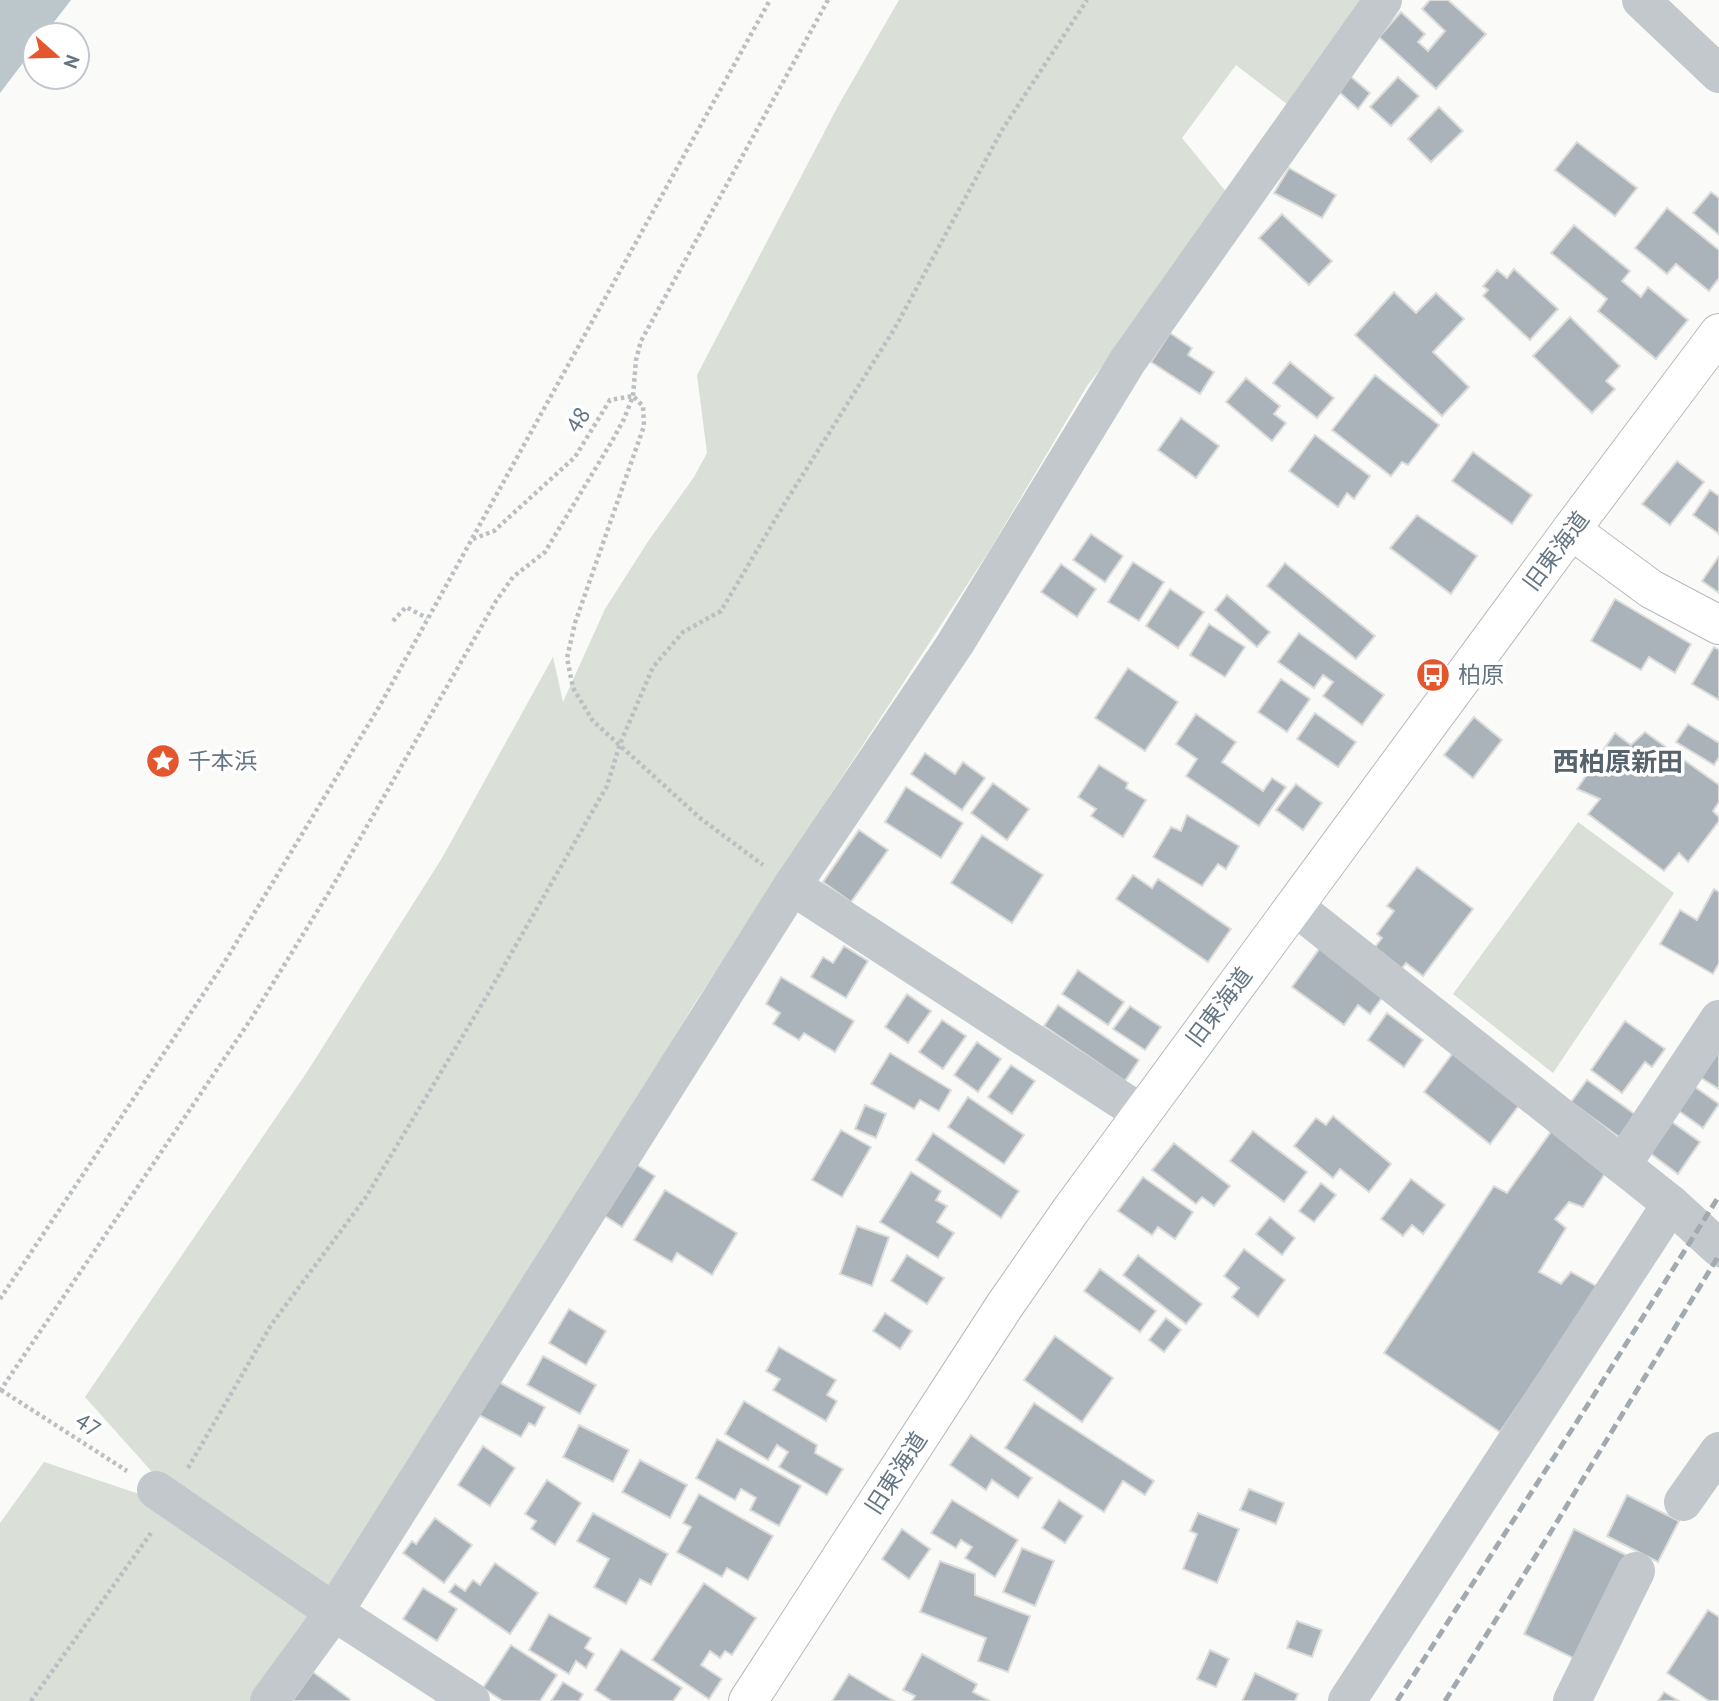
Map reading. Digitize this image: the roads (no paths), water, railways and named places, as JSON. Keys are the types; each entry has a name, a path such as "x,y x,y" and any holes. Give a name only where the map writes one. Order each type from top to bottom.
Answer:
{"main road":[{"name":"旧東海道","path":"748,1701 1005,1305 1141,1113 1719,333"},
{"path":"1571,530 1651,589 1719,625"}],"street":[{"path":"269,1701 334,1612 792,886 956,644 1127,362 1383,0"},
{"path":"1641,0 1719,74"},
{"path":"792,886 1141,1113"},
{"path":"1294,906 1671,1204 1719,1248"},
{"path":"1622,1165 1719,1019"},
{"path":"1348,1701 1671,1204"},
{"path":"1683,1502 1719,1451"},
{"path":"165,1496 334,1612 471,1701"},
{"path":"1573,1699 1636,1572"}],"railway":[{"path":"1397,1701 1719,1196"},
{"path":"1445,1701 1719,1255"}],"place":[{"name":"柏原","path":"1433,675"},
{"name":"千本浜","path":"163,761"}],"district":[{"name":"西柏原新田","path":"1618,762"}]}
